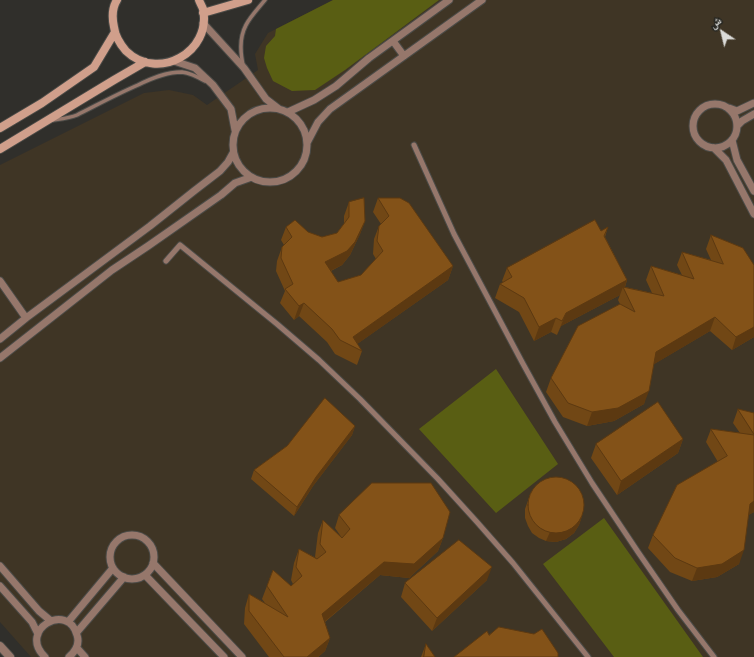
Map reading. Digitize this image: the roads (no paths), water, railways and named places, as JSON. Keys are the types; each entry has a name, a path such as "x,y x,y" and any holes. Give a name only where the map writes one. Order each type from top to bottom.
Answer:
{"main road":[{"path":"117,0 112,18 114,32 121,46 132,56 145,62 159,64 174,61 185,55 194,46 200,35 203,23 203,9 199,0"},
{"path":"203,13 248,0"},
{"path":"0,128 42,103 94,67 114,32"},
{"path":"0,149 145,62"}],"street":[{"path":"288,112 314,100 336,86 369,58 449,0"},
{"path":"307,143 318,122 330,109 482,0"},
{"path":"203,23 244,68 266,99 279,109"},
{"path":"393,41 404,56"},
{"path":"174,61 195,68 213,85 231,109 236,130"},
{"path":"727,108 736,119 736,133 732,140 721,148 706,147 700,143 693,131 695,116 700,110 713,104 721,105 737,111 754,103"},
{"path":"266,108 279,109 288,112 298,120 305,131 307,143 306,154 302,165 295,174 285,180 274,183 249,178 236,163 233,153 232,141 236,130 243,119 254,111 266,108"},
{"path":"737,126 742,120 754,114"},
{"path":"732,140 737,160 754,191"},
{"path":"414,145 454,234 555,422 592,483 638,552 678,610 714,657"},
{"path":"714,148 726,160 754,214"},
{"path":"0,339 150,226 220,171 228,162 233,153"},
{"path":"0,358 112,270 221,195 236,183 249,178"},
{"path":"166,261 180,245 319,360 365,404 438,479 477,522 517,568 588,657"},
{"path":"105,259 112,270"},
{"path":"0,281 26,318"},
{"path":"137,535 149,543 153,549 153,563 150,570 145,575 131,579 124,577 118,574 110,561 112,547 123,537 137,535"},
{"path":"153,563 242,657"},
{"path":"0,566 39,611 51,620"},
{"path":"68,622 113,568"},
{"path":"145,575 224,657"},
{"path":"77,632 124,577"},
{"path":"0,586 32,622 38,634"},
{"path":"45,657 38,647 38,634 45,624 51,620 57,619 68,622 77,632 77,648 70,657"},
{"path":"0,646 10,657"},
{"path":"77,648 85,657"}],"lane":[{"path":"244,68 241,49 242,33 248,21 265,0"},
{"path":"46,122 75,116 123,91 154,77 170,73 184,72 213,85"}]}
